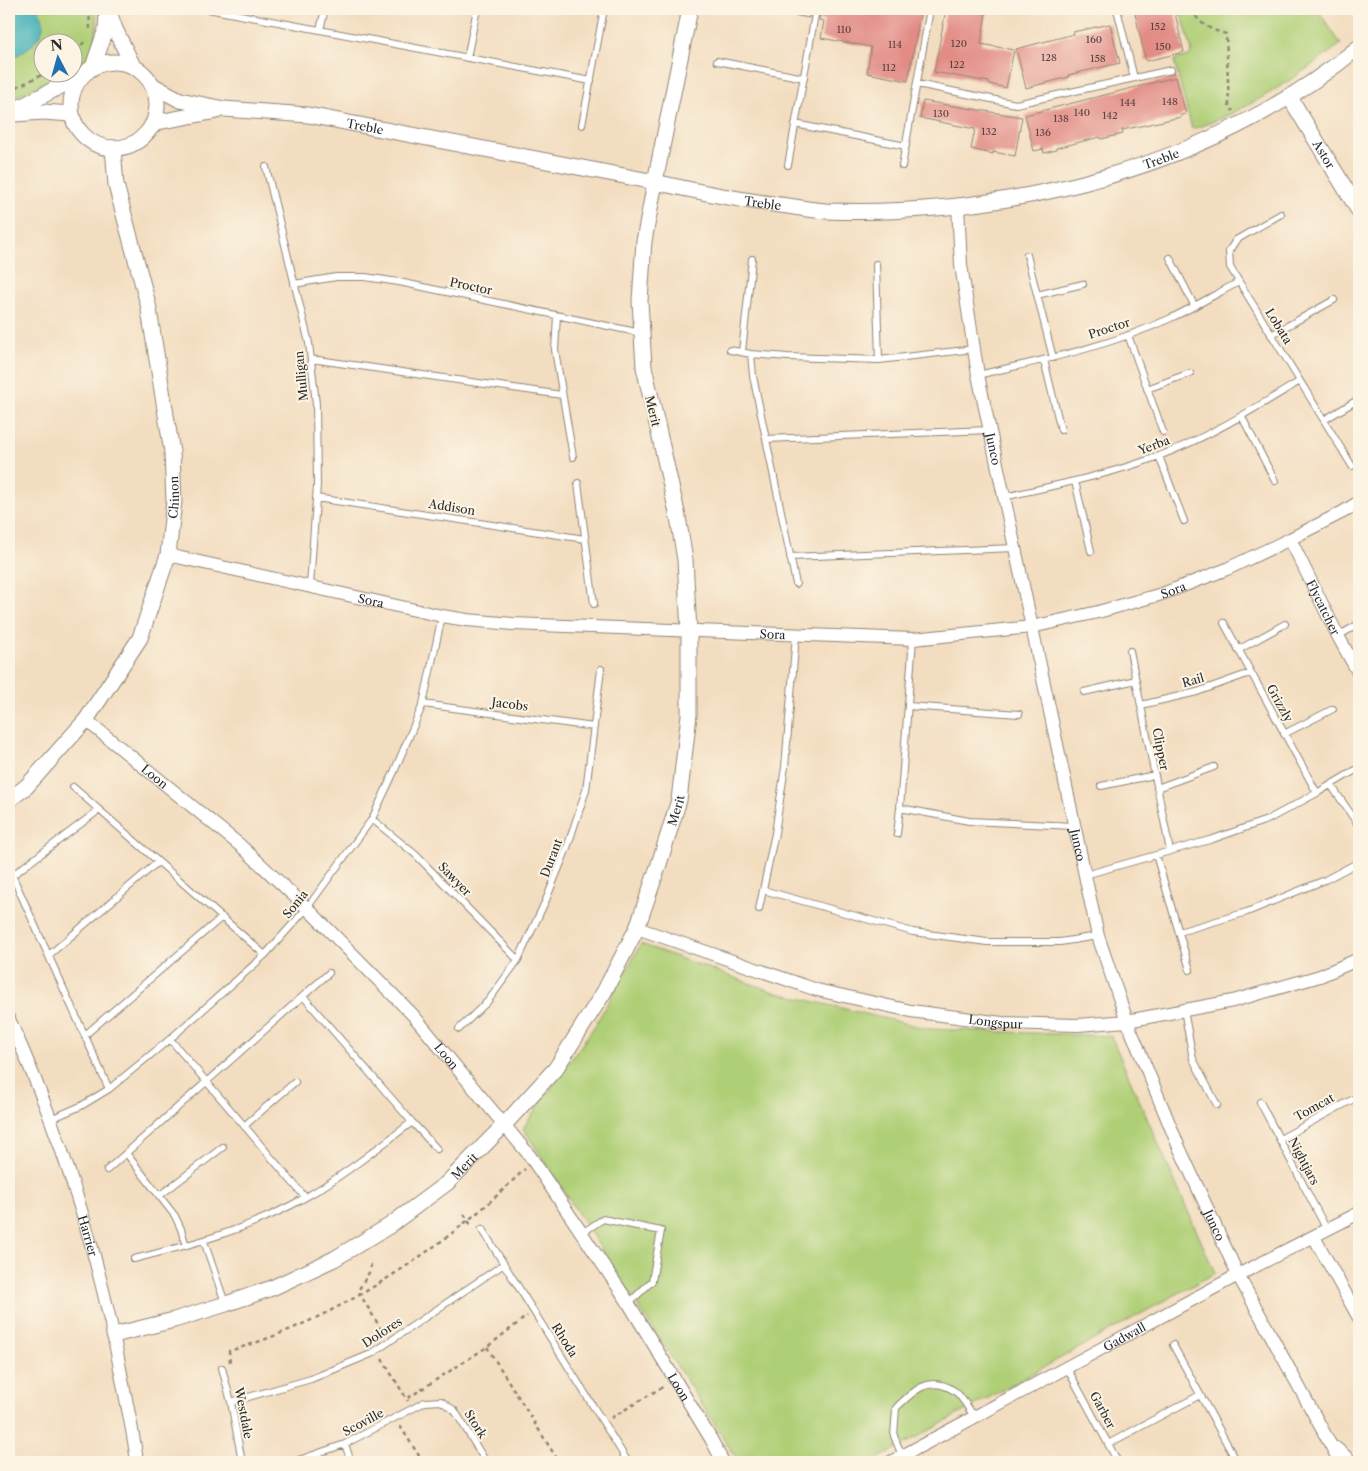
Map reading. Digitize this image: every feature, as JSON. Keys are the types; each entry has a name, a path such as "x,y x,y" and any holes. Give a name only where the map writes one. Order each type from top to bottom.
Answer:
{"street":[{"path":"108,9 115,29 133,66"},
{"path":"9,114 87,71 106,62 120,62 141,71 152,85 157,99 156,113 151,127 144,136 135,143 124,147 101,147 82,135 75,125 71,114 70,100 74,87 87,71 106,29 108,9"},
{"name":"Merit","path":"114,1335 174,1320 272,1288 334,1259 389,1226 447,1183 504,1126 556,1068 604,992 638,928 679,800 690,715 686,560 644,367 640,301 644,241 654,182 690,9"},
{"name":"Treble","path":"152,85 180,100 224,109 308,115 720,196 825,211 934,209 1059,189 1143,165 1194,147 1289,96 1359,47"},
{"name":"Astor","path":"1289,96 1359,211"},
{"name":"Treble","path":"151,127 158,122 224,109"},
{"path":"9,114 43,112 71,114"},
{"name":"Chinon","path":"9,800 27,786 86,720 140,638 168,556 174,501 172,452 148,304 116,185 113,148"},
{"name":"Junco","path":"958,206 962,265 978,375 1098,936 1128,1021 1178,1145 1238,1275 1340,1462"},
{"name":"Sora","path":"168,556 442,616 513,624 913,639 1032,628 1162,594 1227,569 1290,539 1359,502"},
{"name":"Flycatcher","path":"1290,539 1359,674"},
{"name":"Loon","path":"86,720 241,846 307,908 412,1015 533,1161 629,1303 723,1462"},
{"name":"Longspur","path":"638,928 817,990 911,1011 1002,1023 1078,1025 1128,1021 1253,996 1320,976 1359,959"},
{"name":"Harrier","path":"9,1019 51,1118 84,1218 114,1335 137,1462"},
{"name":"Gadwall","path":"896,1459 1238,1275 1359,1213"},
{"path":"1314,1236 1359,1318"},
{"name":"Junco","path":"1329,1442 1352,1462"}],"lane":[{"path":"208,9 591,81"},
{"path":"320,30 324,9"},
{"path":"467,58 477,9"},
{"path":"582,125 604,9"},
{"path":"788,165 816,9"},
{"path":"902,166 930,9"},
{"path":"1117,9 1134,78"},
{"path":"718,61 804,78"},
{"path":"917,84 1016,104 1171,70"},
{"path":"795,124 906,146"},
{"name":"Mulligan","path":"266,167 309,343 316,404 316,498 310,586"},
{"name":"Lobata","path":"1281,214 1236,240 1229,251 1230,267 1352,466"},
{"path":"1027,255 1053,358"},
{"path":"1170,258 1194,305"},
{"path":"742,352 752,259"},
{"path":"876,264 879,360"},
{"name":"Proctor","path":"294,284 336,278 365,277 398,282 641,333"},
{"name":"Proctor","path":"978,375 1053,358 1128,335 1172,318 1239,282"},
{"path":"1037,295 1082,284"},
{"path":"1271,335 1334,300"},
{"path":"557,316 554,350 573,457"},
{"path":"1128,335 1163,432"},
{"path":"730,350 751,354 879,360 974,349"},
{"path":"751,354 753,376 796,584"},
{"path":"310,360 562,395"},
{"path":"1044,360 1061,430"},
{"path":"1148,389 1190,373"},
{"name":"Yerba","path":"1004,497 1119,470 1159,456 1203,437 1300,381"},
{"path":"1324,420 1359,399"},
{"path":"1242,416 1275,481"},
{"path":"766,439 990,430"},
{"path":"1159,456 1184,521"},
{"path":"1075,481 1091,551"},
{"path":"578,483 594,604"},
{"name":"Addison","path":"316,498 585,539"},
{"path":"790,557 1015,548"},
{"name":"Sonia","path":"51,1118 81,1106 109,1089 170,1039 265,955 307,908 372,819 423,704 442,616"},
{"name":"Grizzly","path":"1224,623 1317,793"},
{"path":"1238,650 1285,624"},
{"path":"1338,636 1359,624"},
{"path":"759,909 775,833 785,767 796,635"},
{"path":"897,834 913,639"},
{"name":"Clipper","path":"1130,650 1170,851"},
{"name":"Durant","path":"459,1028 488,1000 518,960 546,900 567,848 586,790 601,669"},
{"name":"Rail","path":"1141,705 1197,692 1250,673"},
{"path":"1084,692 1136,680"},
{"name":"Jacobs","path":"423,704 594,727"},
{"path":"908,706 1018,714"},
{"path":"1284,734 1334,709"},
{"path":"1157,788 1214,767"},
{"path":"1085,874 1213,839 1267,820 1359,768"},
{"path":"1101,786 1154,775"},
{"path":"1331,785 1359,826"},
{"path":"73,788 265,955"},
{"path":"900,808 969,821 1074,826"},
{"path":"99,810 11,876 86,1035 109,1089"},
{"name":"Sawyer","path":"372,819 416,855 518,960"},
{"path":"1156,855 1190,970"},
{"path":"49,955 158,862"},
{"path":"1178,932 1247,912 1325,880 1359,862"},
{"path":"763,890 913,932 987,942 1060,942 1098,936"},
{"path":"86,1035 222,917"},
{"path":"107,1170 329,973"},
{"path":"303,996 412,1122 437,1148"},
{"path":"1184,1010 1193,1059 1217,1105"},
{"path":"170,1039 305,1197"},
{"path":"244,1126 295,1082"},
{"name":"Tomcat","path":"1280,1139 1359,1096"},
{"name":"Nightjars","path":"1260,1102 1327,1230"},
{"path":"134,1260 238,1229 305,1197 359,1163 412,1122"},
{"path":"159,1196 223,1147"},
{"path":"126,1153 178,1222 186,1246"},
{"path":"582,1233 603,1219 661,1231 652,1280 629,1303"},
{"name":"Rhoda","path":"482,1229 628,1462"},
{"path":"204,1240 226,1304"},
{"name":"Dolores","path":"232,1402 311,1379 371,1354 504,1264"},
{"path":"1173,1345 1238,1462"},
{"name":"Westdale","path":"222,1368 232,1402 242,1462"},
{"name":"Garber","path":"1067,1368 1118,1462"},
{"path":"896,1459 894,1436 896,1408 913,1391 934,1383 955,1390 975,1418"},
{"path":"1108,1444 1200,1395"},
{"name":"Scoville","path":"293,1462 345,1444 426,1402 441,1401"},
{"name":"Stork","path":"441,1401 455,1411 486,1462"},
{"path":"345,1444 351,1462"}],"path":[{"path":"82,46 90,29 89,9"},
{"path":"1192,9 1200,22 1226,34 1229,105 1240,124"},
{"path":"9,91 32,80"},
{"path":"222,1368 230,1364 229,1351 302,1324 387,1279 468,1221 533,1161"},
{"path":"464,1214 473,1229 482,1229"},
{"path":"371,1264 370,1271 359,1288 359,1294 388,1342"},
{"path":"407,1399 486,1347 534,1311"},
{"path":"486,1347 559,1462"},
{"path":"377,1350 413,1408"},
{"path":"603,1423 675,1378"},
{"path":"395,1418 421,1462"}],"green space":[{"path":"9,9 96,9 97,23 94,44 88,57 82,63 82,32 32,32 32,82 46,82 9,100"},
{"path":"1180,9 1317,9 1341,44 1251,104 1192,129 1174,60 1189,56 1192,51"},
{"path":"641,944 774,992 929,1029 1111,1036 1215,1273 872,1462 739,1462 523,1128 594,1027"}],"water":[{"path":"14,9 37,9 42,17 43,24 42,32 32,32 32,44 9,59 9,12"}],"building":[{"path":"788,9 811,9 809,18 788,14"},
{"path":"821,9 890,9 920,15 908,81 867,73 871,47 821,38 824,21 819,20"},
{"path":"946,9 962,9 986,13 981,44 1014,50 1006,88 989,84 989,82 934,72"},
{"path":"1134,9 1174,9 1184,52 1146,61"},
{"path":"1110,24 1120,63 1068,75 1069,77 1026,88 1016,49 1074,34 1073,32"},
{"path":"1176,77 1186,114 1181,115 1181,117 1122,130 1123,134 1101,139 1100,137 1056,148 1056,150 1044,153 1043,149 1034,151 1025,115"},
{"path":"923,101 1022,117 1015,156 971,149 975,129 920,118"}]}
